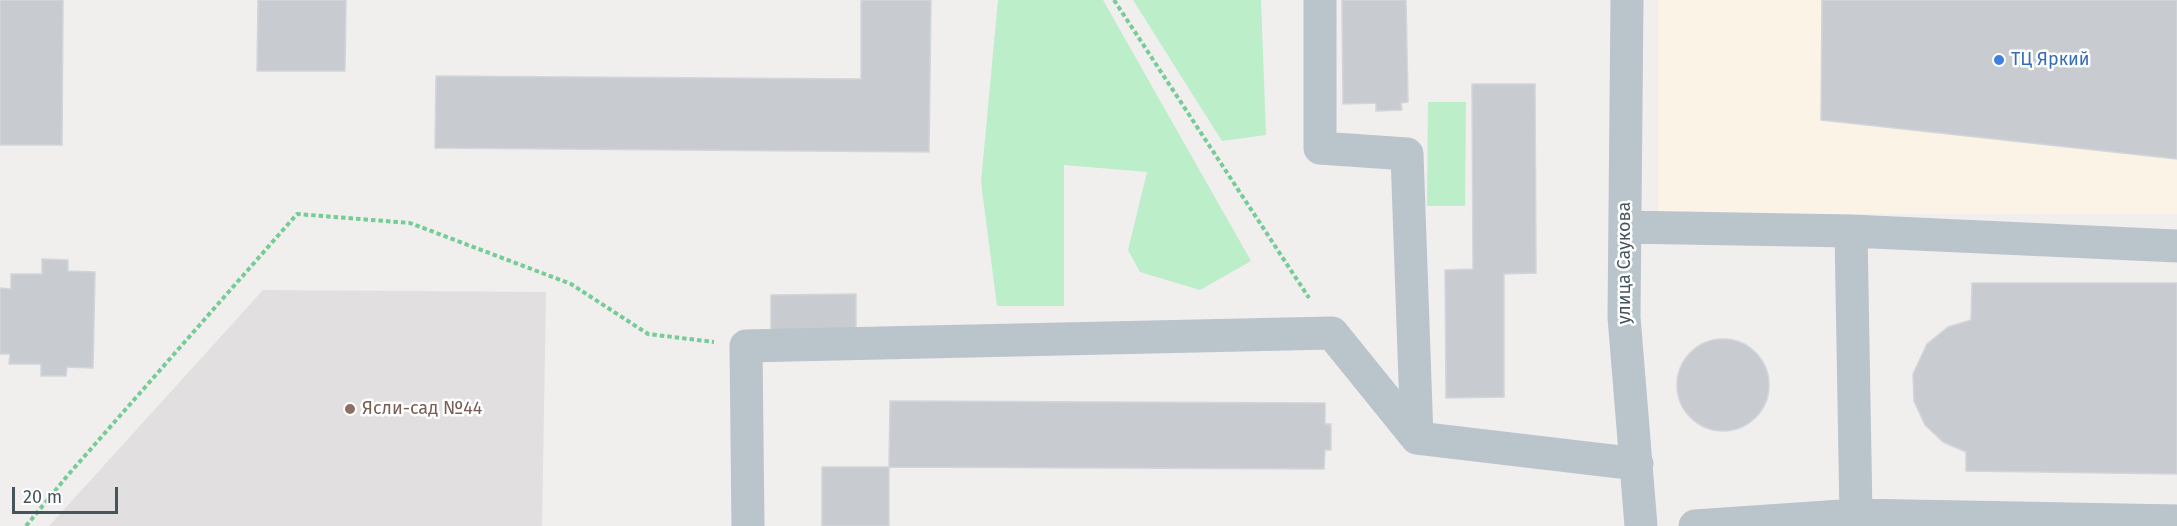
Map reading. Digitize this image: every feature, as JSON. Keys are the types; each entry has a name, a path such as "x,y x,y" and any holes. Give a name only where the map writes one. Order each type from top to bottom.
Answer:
{"street":[{"path":"1320,0 1320,148 1407,154 1417,438"},
{"name":"улица Саукова","path":"1627,0 1624,317 1641,526"},
{"path":"1625,227 1851,231 2177,246"},
{"path":"1851,231 1856,515"},
{"path":"748,526 746,346 1332,333 1417,438 1637,464"},
{"path":"1695,526 1856,515 2177,521"}],"path":[{"path":"1114,0 1332,333"},
{"path":"26,526 297,214 410,223 571,284 648,334 746,346"}],"shaded area":[{"path":"1658,0 2177,0 2177,214 1658,214"},
{"name":"Ясли-сад №44","path":"263,290 546,292 542,526 49,526"}],"green space":[{"path":"998,0 1103,0 1251,261 1200,290 1140,272 1128,250 1147,172 1064,165 1064,306 997,306 981,182"},
{"path":"1133,0 1261,0 1266,135 1222,141"},
{"path":"1428,102 1466,102 1465,206 1427,206"}],"building":[{"path":"0,0 63,0 62,145 0,145"},
{"path":"258,0 346,0 345,71 257,71"},
{"path":"861,0 931,0 929,152 435,148 436,76 861,79"},
{"path":"1342,0 1406,0 1408,102 1401,103 1402,110 1376,111 1376,103 1343,104"},
{"name":"ТЦ Яркий","path":"1822,0 2177,0 2177,159 1821,120"},
{"path":"1472,84 1535,84 1536,273 1504,274 1504,397 1446,398 1445,270 1473,269"},
{"path":"42,259 68,260 68,271 95,272 93,368 67,367 66,376 41,376 41,364 9,364 10,354 0,354 0,288 11,289 11,274 42,274"},
{"path":"1972,283 2177,283 2177,474 1966,471 1966,452 1943,442 1925,425 1914,401 1913,374 1927,344 1948,327 1971,320"},
{"path":"856,294 856,334 771,334 771,295"},
{"path":"1723,339 1741,343 1756,352 1765,367 1769,385 1765,403 1756,418 1741,427 1723,431 1705,427 1690,418 1681,403 1677,385 1681,367 1690,352 1705,343"},
{"path":"890,401 1325,403 1325,424 1331,424 1331,450 1325,450 1324,469 889,467"},
{"path":"822,467 889,467 889,526 822,526"}],"place":[{"name":"ТЦ Яркий","path":"1999,60"},
{"name":"Ясли-сад №44","path":"350,409"}]}
